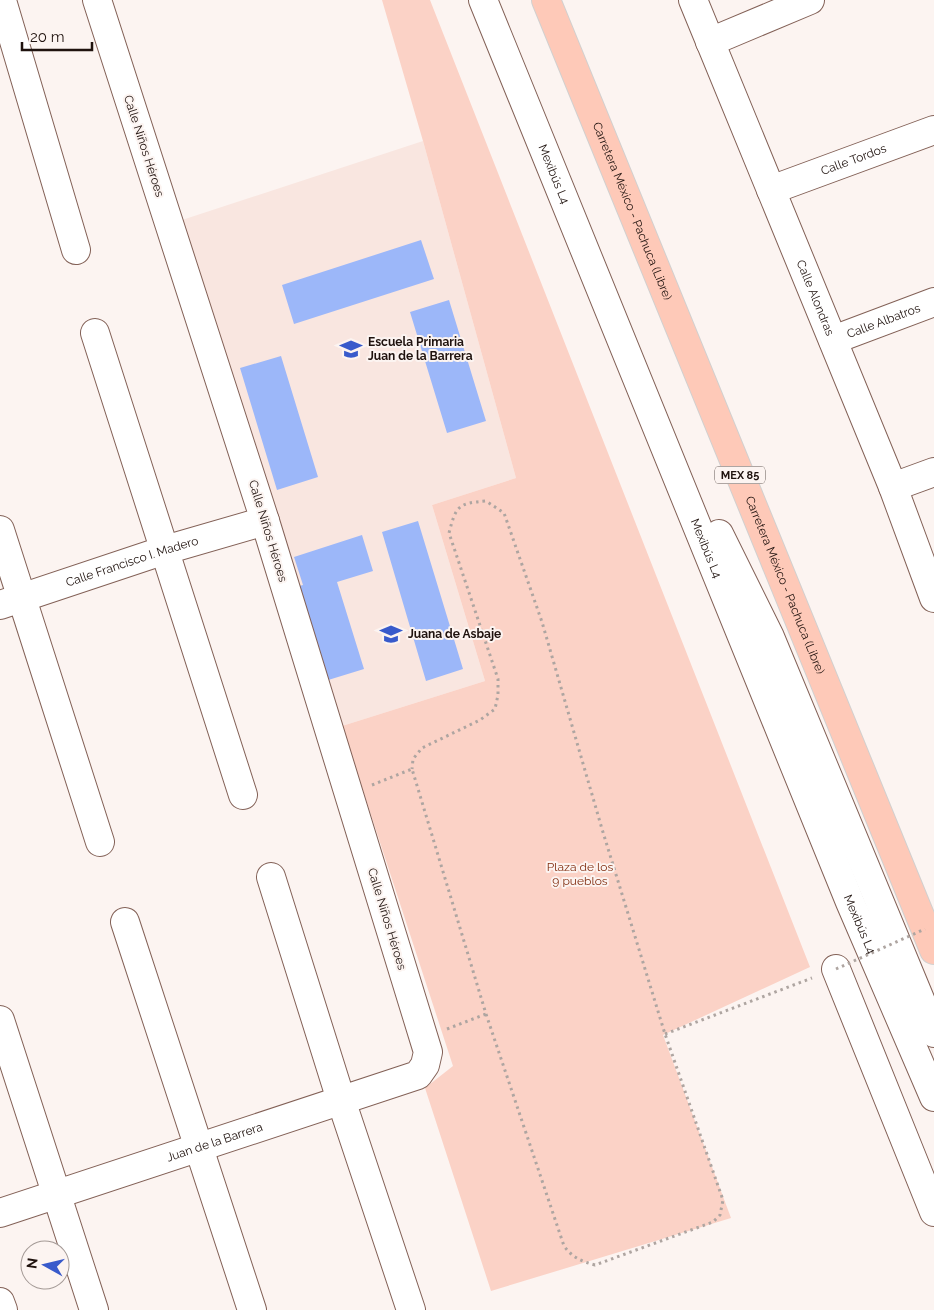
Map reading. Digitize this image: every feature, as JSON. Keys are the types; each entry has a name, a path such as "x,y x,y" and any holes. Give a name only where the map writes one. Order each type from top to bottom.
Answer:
{"main road":[{"name":"Carretera México - Pachuca (Libre)","path":"546,0 930,939"}],"street":[{"name":"Calle Niños Héroes","path":"98,0 265,521 424,1038 428,1052 425,1065"},
{"name":"Mexibús L4","path":"483,0 529,109 850,902 934,1097"},
{"name":"Mexibús L4","path":"499,0 711,519 770,637 934,1033"},
{"name":"Calle Alondras","path":"693,0 893,487 934,598"},
{"path":"710,42 810,0"},
{"path":"7,3 76,250"},
{"name":"Calle Tordos","path":"771,190 934,130"},
{"name":"Calle Albatros","path":"833,340 934,302"},
{"path":"95,333 242,795"},
{"path":"893,487 934,472"},
{"name":"Calle Francisco I. Madero","path":"11,601 165,550 265,521"},
{"path":"0,530 11,601 100,842"},
{"path":"271,877 341,1100 411,1310"},
{"path":"125,922 252,1310"},
{"path":"827,973 934,1212"},
{"path":"0,1020 94,1310"},
{"name":"Juan de la Barrera","path":"0,1213 418,1075 425,1065"},
{"path":"0,1302 3,1310"}],"path":[{"path":"486,501 504,513 542,622 602,829 665,1034 723,1200 720,1215 713,1222 595,1265 579,1261 570,1255 564,1246 486,1014 412,769 413,759 422,748 480,720 495,709 498,695 498,679 449,533 455,512 467,502 486,501"},
{"path":"349,794 412,769"},
{"path":"665,1034 827,973 930,939"},
{"path":"424,1038 486,1014"}],"shaded area":[{"name":"Escuela Primaria Juan de la Barrera","path":"423,141 516,478 432,505 485,681 342,726 182,220"}],"green space":[{"name":"Plaza de los 9 pueblos","path":"382,0 430,0 810,967 663,1035 731,1218 491,1291 425,1088 453,1066 342,726 485,681 432,505 516,478"}],"building":[{"path":"421,240 434,279 294,324 282,285"},
{"path":"449,300 486,421 447,433 410,312"},
{"path":"281,356 318,477 277,490 240,368"},
{"path":"418,521 463,669 426,681 382,532"},
{"path":"362,535 373,571 337,582 364,669 325,681 296,587 303,585 294,557"}],"place":[{"name":"Escuela Primaria Juan de la Barrera","path":"351,349"},
{"name":"Juana de Asbaje","path":"391,634"}]}
